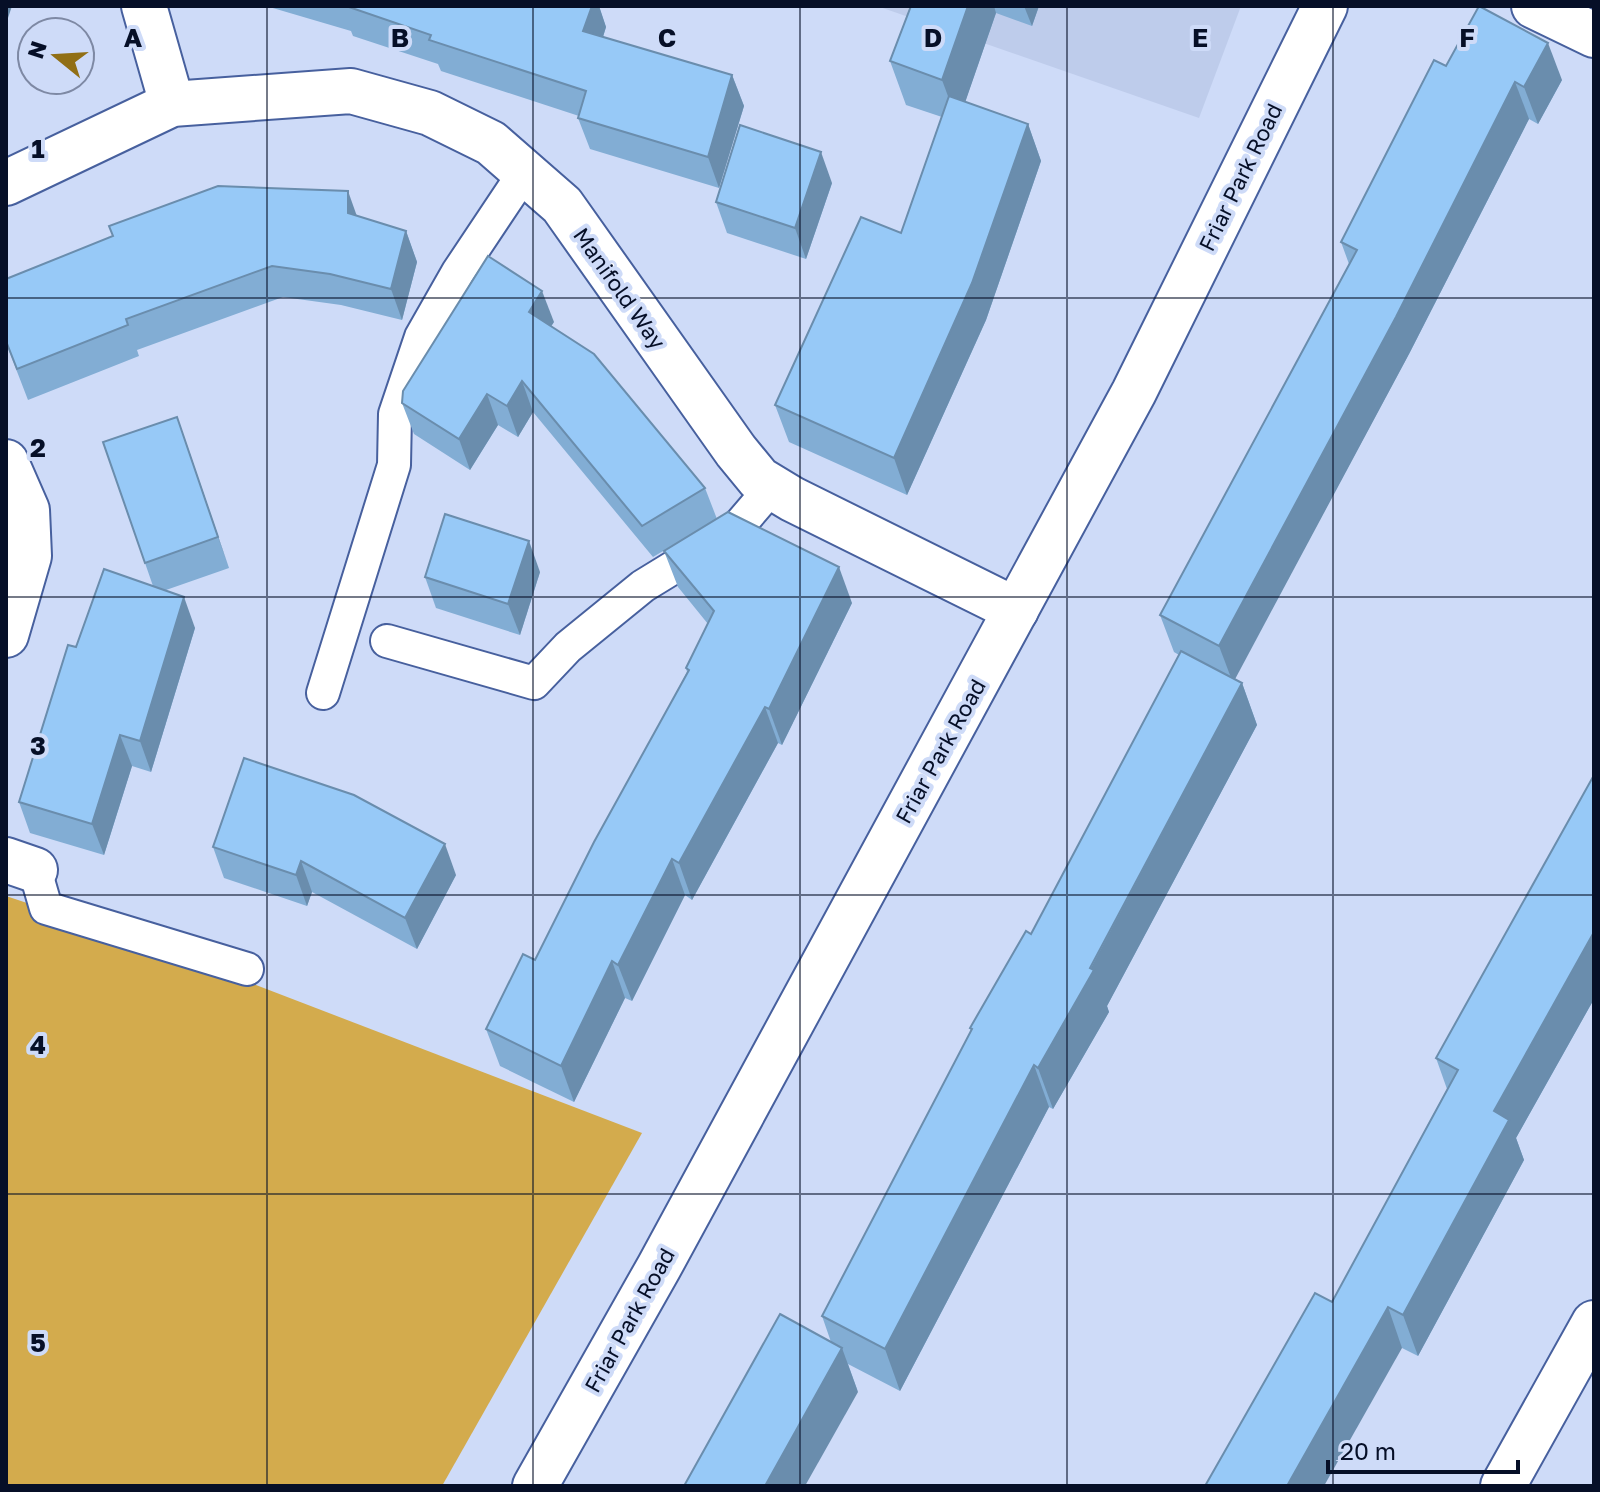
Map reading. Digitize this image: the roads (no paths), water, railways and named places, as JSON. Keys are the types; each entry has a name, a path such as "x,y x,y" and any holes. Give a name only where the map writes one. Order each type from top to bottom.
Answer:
{"street":[{"path":"6,183 172,104 144,6"},
{"name":"Friar Park Road","path":"535,1486 659,1267 1134,392 1325,6"},
{"path":"1534,6 1594,35"},
{"name":"Manifold Way","path":"172,104 351,91 430,113 491,143 562,205 759,479 792,499 1016,610"},
{"path":"6,462 27,510 29,556 6,635"},
{"path":"1503,1486 1594,1323"}],"lane":[{"path":"323,693 394,465 395,414 421,337 458,272 524,173"},
{"path":"387,641 534,683 568,647 643,586 736,529 772,487"},
{"path":"20,865 46,908 247,969"}]}
